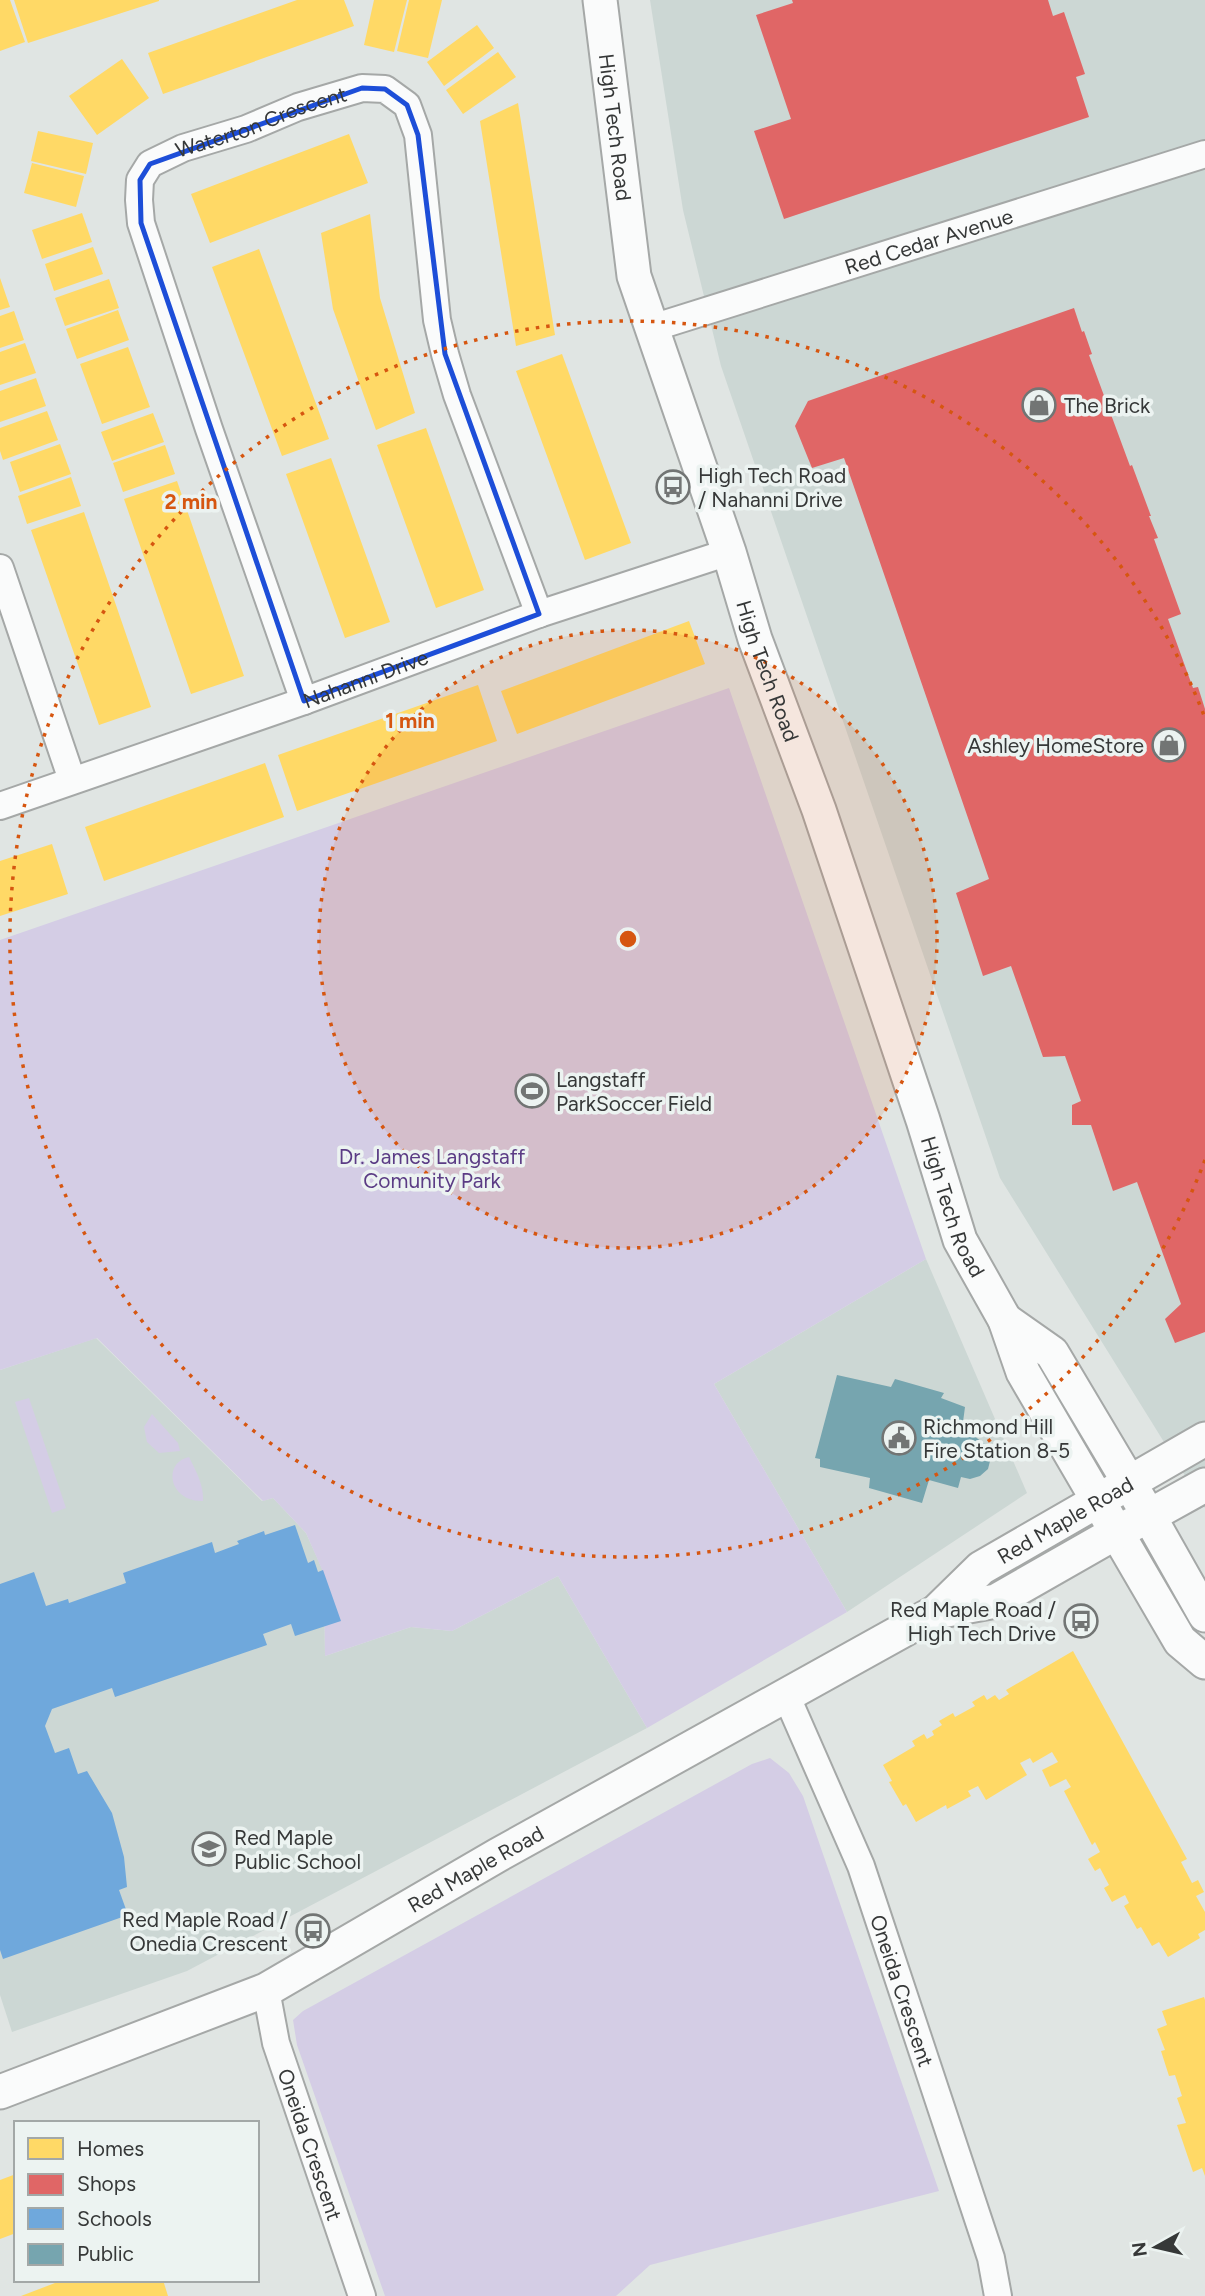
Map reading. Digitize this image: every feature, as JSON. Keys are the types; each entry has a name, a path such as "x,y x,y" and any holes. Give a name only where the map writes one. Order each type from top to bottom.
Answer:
{"street":[{"name":"High Tech Road","path":"600,0 634,276 729,552 755,639 832,849 960,1240 1005,1320 1023,1372 1180,1641 1205,1662"},
{"name":"Waterton Crescent","path":"304,701 209,429 141,223 140,180 150,164 183,148 246,129 298,107 362,88 385,89 407,105 418,135 437,320 445,354 457,395 538,614"},
{"name":"Red Cedar Avenue","path":"652,328 1205,154"},
{"name":"Nahanni Drive","path":"0,806 304,701 538,614 729,552"},
{"path":"0,568 72,780"},
{"name":"High Tech Road","path":"1005,1320 1052,1353 1205,1615"},
{"name":"Red Maple Road","path":"0,2092 266,1990 498,1855 936,1612 981,1568 1205,1439"},
{"name":"Red Maple Road","path":"936,1612 996,1601 1205,1485"},
{"name":"Oneida Crescent","path":"786,1695 861,1866 991,2258 998,2296"},
{"name":"Oneida Crescent","path":"266,1990 276,2043 362,2296"}],"highlighted area":[{"path":"362,88 385,89 407,105 418,135 445,354 539,614 304,701 141,223 140,180 150,164"}],"shaded area":[{"path":"650,0 1205,0 1205,1508 1000,1178 721,366 683,210"},
{"path":"926,1259 1027,1493 847,1612 714,1384"},
{"name":"Red Maple Public School","path":"96,1338 262,1501 273,1498 306,1533 324,1573 325,1656 411,1627 452,1631 558,1576 647,1728 187,1971 12,2032 0,1995 0,1370"}],"green space":[{"name":"Dr. James Langstaff Comunity Park","path":"729,688 926,1259 714,1384 847,1612 647,1728 558,1576 452,1631 411,1627 325,1656 324,1574 306,1533 273,1498 263,1501 97,1338 0,1370 0,940"},
{"path":"29,1398 66,1508 52,1513 15,1402"},
{"path":"152,1414 178,1443 180,1451 159,1453 147,1442 144,1427"},
{"path":"189,1457 201,1484 203,1501 192,1500 183,1495 173,1482 175,1467"},
{"path":"770,1758 789,1773 803,1796 939,2191 650,2265 616,2296 385,2296 297,2045 293,2020 303,2011 752,1764"}],"building: Homes":[{"path":"0,0 10,0 25,42 0,51"},
{"path":"14,0 159,0 159,1 28,43"},
{"path":"297,0 344,0 354,26 163,94 148,53"},
{"path":"374,0 407,0 394,52 364,45"},
{"path":"409,0 442,0 428,58 397,51"},
{"path":"477,25 494,48 444,86 427,62"},
{"path":"498,52 516,77 463,114 446,90"},
{"path":"122,59 149,98 97,135 69,96"},
{"path":"518,103 555,335 516,346 480,121"},
{"path":"38,131 93,143 86,174 31,161"},
{"path":"349,134 368,183 210,243 191,194"},
{"path":"32,163 84,176 76,207 24,193"},
{"path":"82,213 92,242 42,259 32,230"},
{"path":"370,214 380,298 415,413 376,430 333,309 321,233"},
{"path":"93,247 103,274 54,291 45,264"},
{"path":"259,249 329,439 282,456 212,267"},
{"path":"0,278 10,307 0,310"},
{"path":"109,279 119,308 65,326 55,298"},
{"path":"118,310 129,340 77,359 66,329"},
{"path":"14,311 24,340 0,348 0,316"},
{"path":"25,343 36,373 0,385 0,352"},
{"path":"128,347 150,407 102,424 80,364"},
{"path":"562,354 631,543 585,560 516,371"},
{"path":"36,378 46,406 0,422 0,391"},
{"path":"47,411 58,440 3,460 0,451 0,428"},
{"path":"153,413 164,442 112,461 101,432"},
{"path":"426,428 484,590 436,608 377,445"},
{"path":"60,444 71,474 20,492 10,462"},
{"path":"165,445 175,474 123,492 113,463"},
{"path":"331,458 390,622 345,638 286,474"},
{"path":"71,477 81,506 27,524 18,496"},
{"path":"177,481 244,676 191,694 124,499"},
{"path":"84,512 151,707 99,725 31,530"},
{"path":"689,621 705,664 517,734 501,691"},
{"path":"478,685 497,741 297,811 278,755"},
{"path":"265,763 284,817 104,881 85,827"},
{"path":"52,844 68,894 0,916 0,861"},
{"path":"1073,1651 1187,1859 1181,1862 1192,1883 1198,1880 1204,1892 1196,1896 1205,1912 1205,1930 1198,1934 1200,1938 1168,1957 1159,1942 1152,1946 1141,1927 1137,1929 1124,1906 1129,1903 1125,1895 1112,1902 1104,1888 1109,1885 1100,1868 1095,1871 1088,1859 1100,1852 1095,1842 1092,1845 1064,1791 1071,1787 1066,1779 1050,1787 1042,1770 1058,1762 1052,1752 1033,1763 1030,1758 1020,1763 1027,1775 986,1800 978,1786 968,1791 971,1796 947,1809 946,1805 916,1822 889,1782 892,1781 883,1765 915,1746 912,1741 924,1734 927,1739 934,1735 932,1731 942,1725 939,1721 953,1713 955,1717 975,1706 972,1702 984,1695 987,1700 995,1695 999,1700 1009,1694 1006,1690"},
{"path":"1204,1997 1205,2176 1202,2168 1193,2172 1177,2125 1186,2123 1177,2098 1182,2096 1175,2075 1169,2076 1161,2051 1165,2050 1157,2029 1167,2025 1162,2011"},
{"path":"14,2175 14,2234 0,2239 0,2180"},
{"path":"164,2282 168,2296 21,2296 55,2283"}],"building: Shops":[{"path":"792,0 1048,0 1053,16 1064,12 1085,74 1076,77 1089,117 784,219 754,131 791,119 756,15 793,3"},
{"path":"1074,308 1130,466 1132,465 1151,516 1158,538 1154,539 1181,614 1168,619 1193,688 1198,687 1205,709 1205,1332 1175,1343 1165,1319 1181,1304 1137,1182 1113,1191 1091,1125 1072,1125 1072,1105 1081,1101 1065,1056 1043,1057 1011,966 983,976 956,893 989,879 844,458 812,468 795,426 808,401"}],"building: Schools":[{"path":"295,1525 308,1563 314,1560 318,1572 323,1570 341,1621 295,1636 291,1624 263,1634 267,1645 115,1697 112,1688 52,1709 45,1726 55,1753 69,1748 78,1774 87,1771 112,1813 124,1857 127,1887 119,1890 128,1915 3,1959 0,1950 0,1584 34,1572 46,1606 68,1599 69,1603 126,1583 123,1573 212,1542 215,1553 264,1531 265,1535"}],"building: Public":[{"name":"Richmond Hill Fire Station 8-5","path":"837,1375 891,1387 895,1379 944,1393 941,1398 965,1407 963,1422 976,1426 974,1436 989,1447 991,1457 988,1469 980,1476 970,1479 961,1477 958,1488 929,1480 922,1503 869,1488 870,1478 820,1467 820,1459 815,1458"}],"place":[{"name":"The Brick","path":"1039,405"},
{"name":"High Tech Road / Nahanni Drive","path":"673,487"},
{"name":"Ashley HomeStore","path":"1169,745"},
{"name":"Langstaff ParkSoccer Field","path":"532,1091"},
{"name":"Richmond Hill Fire Station 8-5","path":"899,1438"},
{"name":"Red Maple Road / High Tech Drive","path":"1081,1621"},
{"name":"Red Maple Public School","path":"209,1849"},
{"name":"Red Maple Road / Onedia Crescent","path":"313,1931"}]}
